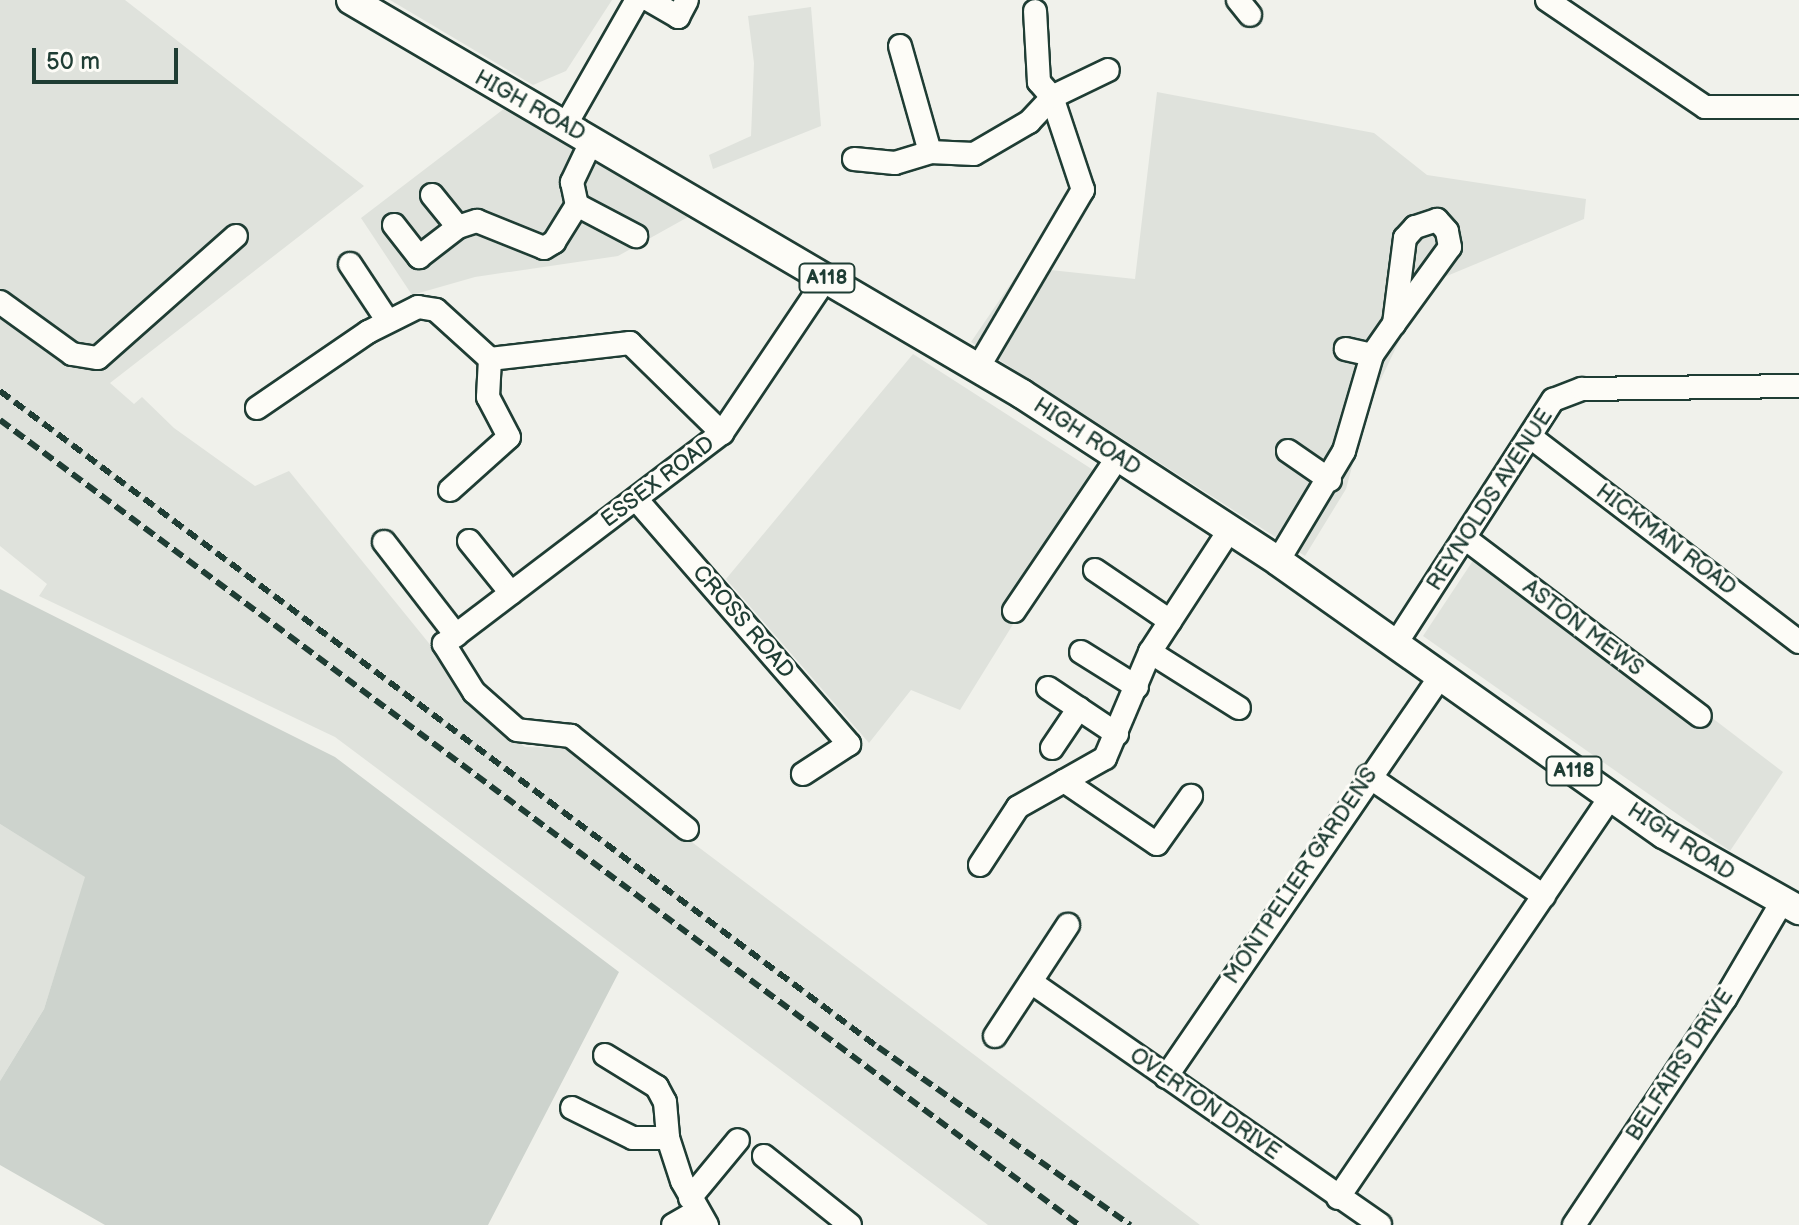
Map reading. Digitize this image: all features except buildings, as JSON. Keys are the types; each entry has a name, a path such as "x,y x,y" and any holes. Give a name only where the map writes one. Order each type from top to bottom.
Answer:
{"main road":[{"name":"HIGH ROAD","path":"356,1 978,368 1278,561 1439,678 1724,872 1790,906"}],"street":[{"path":"565,126 637,0"},
{"path":"649,0 678,17 687,0"},
{"path":"1547,0 1705,107 1799,107"},
{"path":"978,368 1083,190 1052,97 1039,82 1035,11"},
{"path":"900,46 930,152"},
{"path":"854,159 895,163 930,152 974,154 1029,122 1052,97 1108,70"},
{"path":"394,225 419,257 458,227 477,221 544,248 577,205 572,182 592,140"},
{"path":"432,195 458,227"},
{"path":"577,205 636,236"},
{"path":"0,302 72,354 98,358 236,236"},
{"path":"350,264 387,320"},
{"name":"ESSEX ROAD","path":"450,639 722,433 826,278"},
{"path":"257,408 387,320 418,307 436,310 490,359 630,343 722,433"},
{"path":"1278,561 1330,480 1344,451 1372,355 1394,324"},
{"path":"1346,349 1372,355"},
{"path":"450,490 506,441 509,431 488,397 490,359"},
{"name":"REYNOLDS AVENUE","path":"1395,645 1532,438 1553,400 1582,389 1799,386"},
{"name":"HICKMAN ROAD","path":"1532,438 1799,642"},
{"path":"1288,451 1330,480"},
{"path":"1014,611 1118,457"},
{"name":"CROSS ROAD","path":"636,499 849,744 803,774"},
{"path":"980,865 1018,807 1105,758 1150,652 1229,531"},
{"name":"ASTON MEWS","path":"1466,539 1700,716"},
{"path":"469,541 511,593"},
{"path":"384,542 450,639 474,692 517,730 571,736 687,829"},
{"path":"1095,570 1170,621"},
{"path":"1081,652 1137,687"},
{"path":"1150,652 1239,708"},
{"name":"MONTPELIER GARDENS","path":"1166,1077 1368,776 1439,678"},
{"path":"1048,688 1117,734"},
{"path":"1052,748 1079,708"},
{"path":"1368,776 1544,896"},
{"path":"1064,781 1157,844 1191,796"},
{"path":"1338,1198 1611,797"},
{"name":"BELFAIRS DRIVE","path":"1574,1225 1790,906"},
{"path":"995,1036 1068,925"},
{"name":"OVERTON DRIVE","path":"1031,982 1380,1225"},
{"path":"605,1055 657,1087 665,1102 668,1138 698,1211"},
{"path":"572,1108 633,1138 668,1138"},
{"path":"673,1225 698,1211 738,1140"},
{"path":"764,1156 850,1225"}],"shaded area":[{"path":"0,0 125,0 364,186 110,383 134,404 142,397 174,428 255,486 289,471 432,647 470,704 525,747 567,748 1200,1225 988,1225 335,737 39,596 47,584 0,546"},
{"path":"390,0 612,0 566,71 533,85"},
{"path":"811,7 821,126 713,169 709,155 751,136 754,63 748,16"},
{"path":"1157,92 1374,133 1427,175 1586,199 1584,219 1442,278 1414,310 1369,404 1346,489 1305,556 971,342 1022,267 1135,279"},
{"path":"505,108 688,217 618,256 475,277 412,295 361,218"},
{"path":"913,354 1104,477 960,710 911,690 869,743 726,579"},
{"path":"1484,544 1783,772 1730,851 1423,636"},
{"path":"0,589 335,757 619,972 488,1225 105,1225 0,1165 0,1081 44,1009 85,877 0,824"},
{"path":"0,824 86,877 44,1009 0,1081"}],"railway":[{"path":"0,391 878,1047 1130,1225"},
{"path":"0,420 1079,1225"}]}
